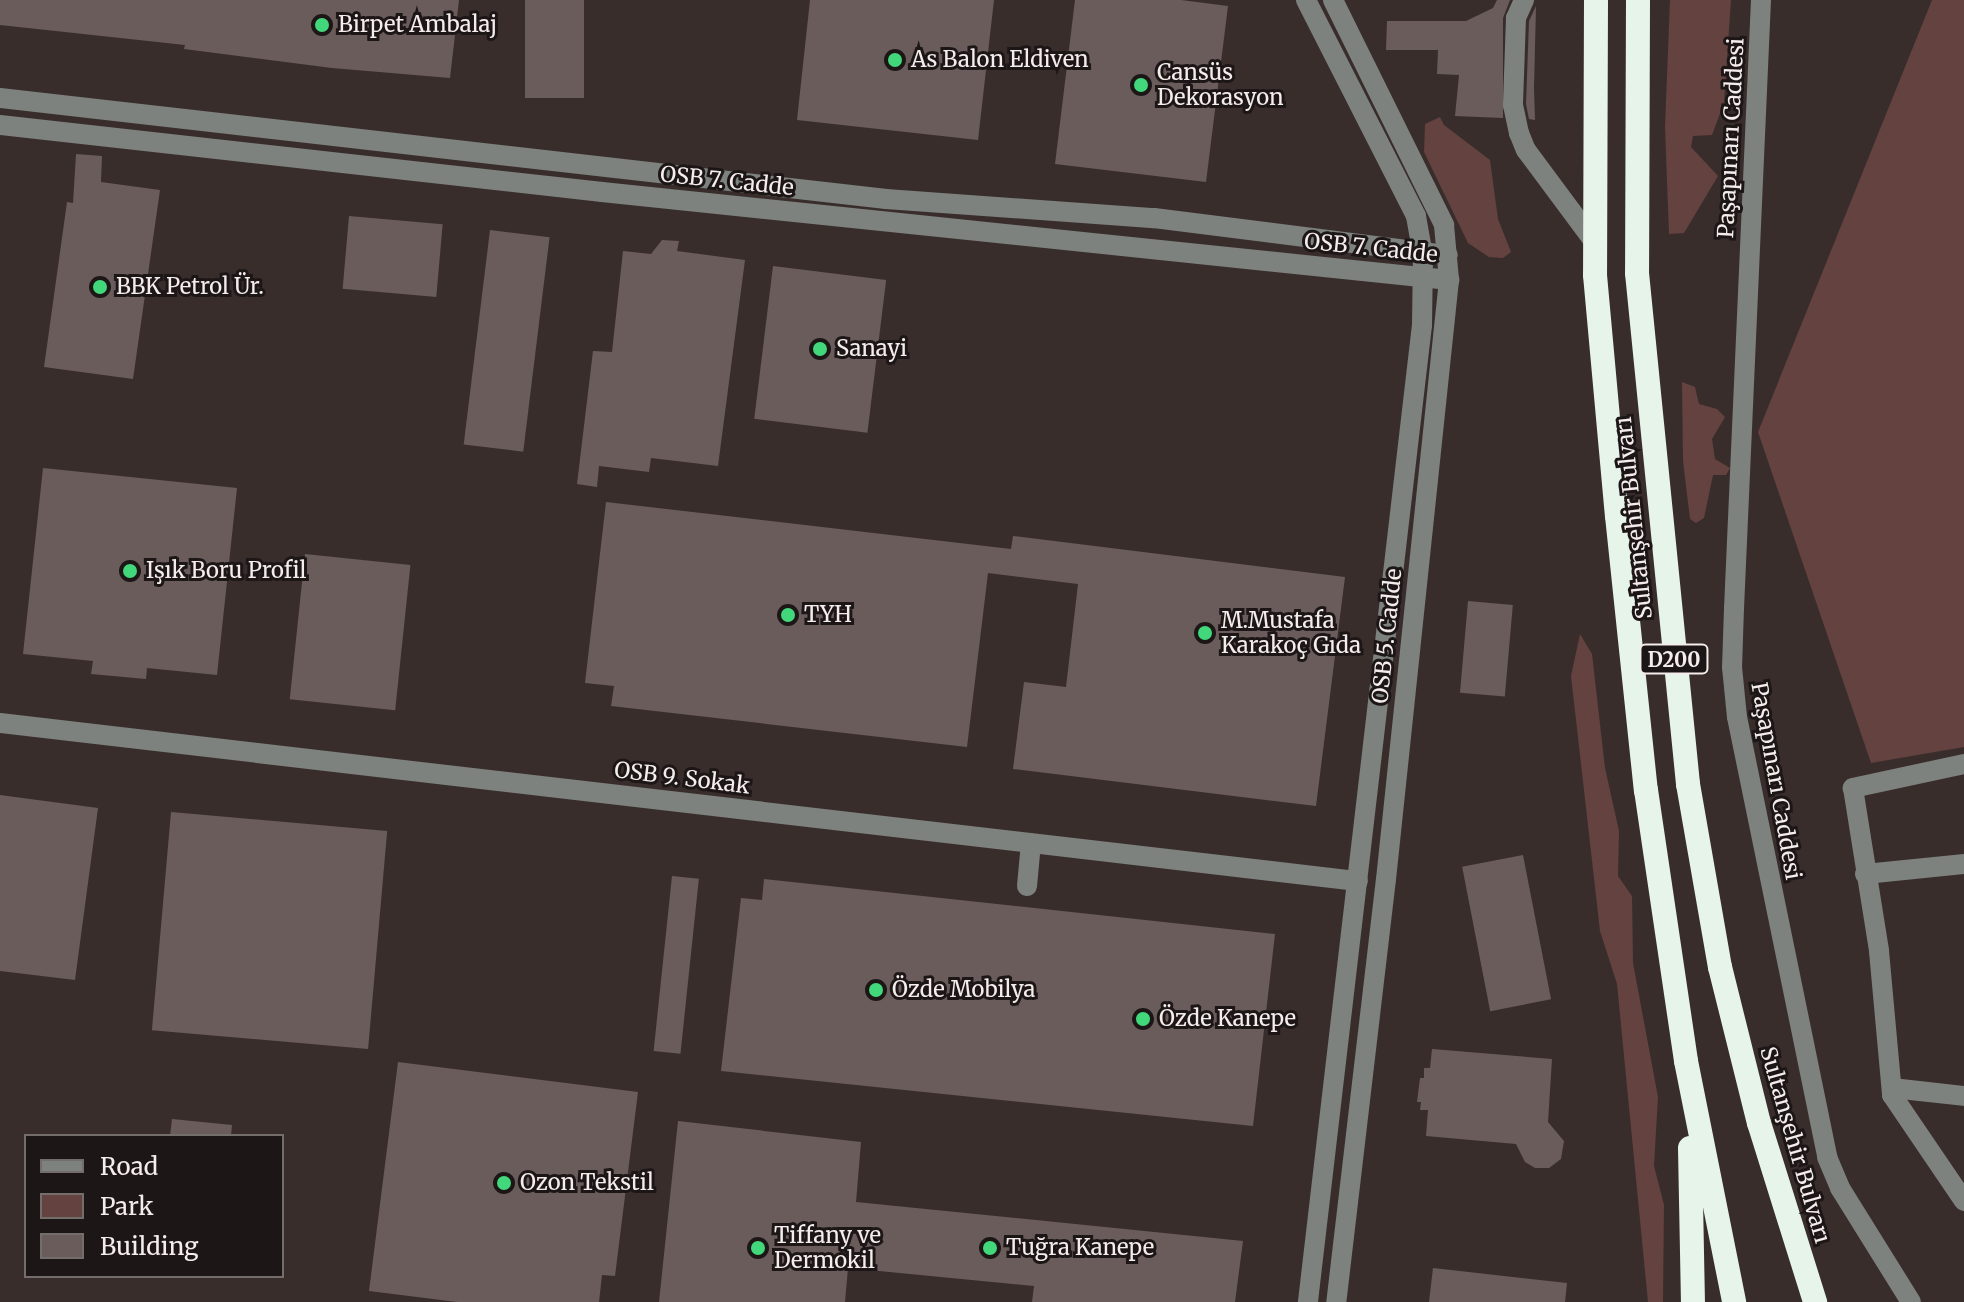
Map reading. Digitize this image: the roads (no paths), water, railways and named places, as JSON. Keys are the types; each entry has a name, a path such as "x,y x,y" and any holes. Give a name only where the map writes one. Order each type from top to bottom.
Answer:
{"highway":[{"name":"Sultanşehir Bulvarı","path":"1596,0 1595,243 1615,501 1646,790 1686,1061 1734,1302"},
{"name":"Sultanşehir Bulvarı","path":"1638,0 1637,273 1688,784 1723,981 1759,1123 1815,1302"},
{"path":"1686,1061 1693,1302"}],"street":[{"path":"1306,0 1416,216 1423,254 1422,325 1308,1302"},
{"name":"OSB 5. Cadde","path":"1333,0 1444,225 1449,280 1387,863 1336,1302"},
{"path":"1524,0 1516,18 1513,105 1519,133 1526,150 1595,243"},
{"name":"Paşapınarı Caddesi","path":"1761,0 1732,667 1737,717 1827,1157 1840,1188 1911,1302"},
{"name":"OSB 7. Cadde","path":"0,98 886,199 1154,218 1448,255"},
{"name":"OSB 7. Cadde","path":"0,125 575,189 1449,280"},
{"name":"OSB 9. Sokak","path":"0,723 1358,881"},
{"path":"1964,764 1853,788 1879,951 1895,1103 1964,1201"},
{"path":"1027,886 1031,843"},
{"path":"1865,874 1964,864"},
{"path":"1892,1088 1964,1096"}],"place":[{"name":"Birpet Ambalaj","path":"322,25"},
{"name":"As Balon Eldiven","path":"895,60"},
{"name":"Cansüs Dekorasyon","path":"1141,85"},
{"name":"BBK Petrol Ür.","path":"100,287"},
{"name":"Sanayi","path":"820,349"},
{"name":"Işık Boru Profil","path":"130,571"},
{"name":"TYH","path":"788,615"},
{"name":"M.Mustafa Karakoç Gıda","path":"1205,633"},
{"name":"Özde Mobilya","path":"876,990"},
{"name":"Özde Kanepe","path":"1143,1019"},
{"name":"Ozon Tekstil","path":"504,1183"},
{"name":"Tiffany ve Dermokil","path":"758,1248"},
{"name":"Tuğra Kanepe","path":"990,1248"}]}
